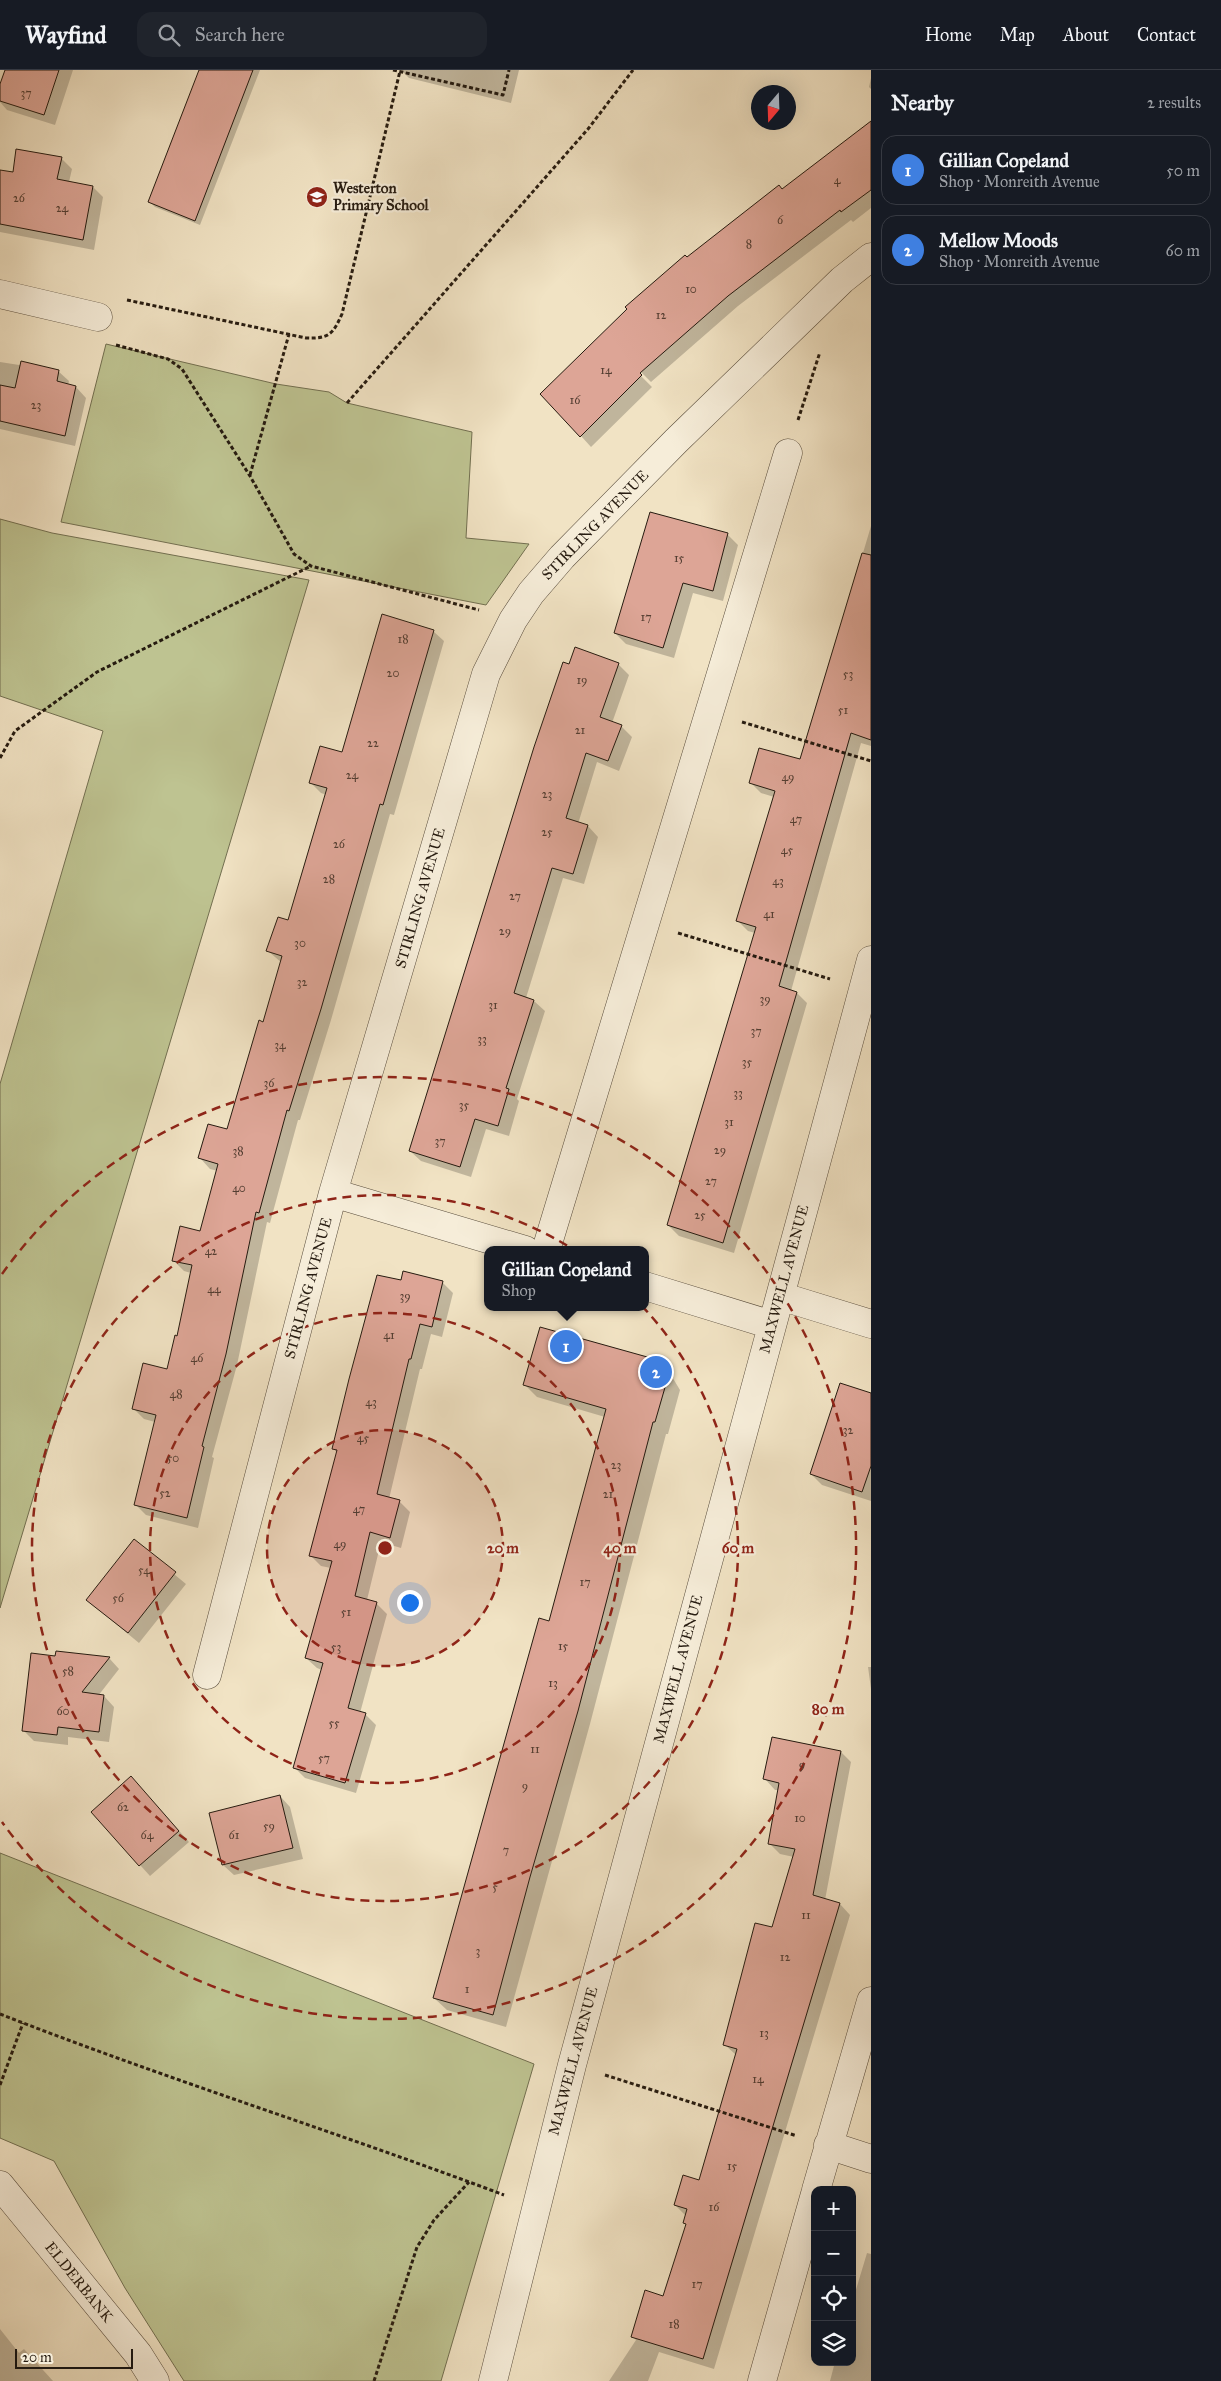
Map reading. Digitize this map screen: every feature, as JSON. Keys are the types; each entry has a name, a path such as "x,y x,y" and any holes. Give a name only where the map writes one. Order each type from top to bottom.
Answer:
{"street":[{"name":"STIRLING AVENUE","path":"207,1675 333,1193 486,674 513,620 531,593 562,557 669,448 842,280 871,257"},
{"path":"0,294 98,317"},
{"path":"547,1246 788,452"},
{"name":"MAXWELL AVENUE","path":"493,2381 572,2065 871,960"},
{"path":"333,1193 512,1246"},
{"path":"649,1287 772,1325"},
{"path":"780,1296 871,1324"},
{"path":"817,2186 871,2001"},
{"path":"828,2146 871,2159"},
{"name":"ELDERBANK","path":"0,2185 138,2354 155,2381"},
{"path":"762,2381 811,2208"}],"path":[{"path":"394,70 503,95 509,70"},
{"path":"347,402 588,129 633,70"},
{"path":"400,71 340,318 332,332 325,338 306,338 115,297 98,317 102,342 168,359 182,369 250,476 294,554 311,566 462,605"},
{"path":"250,476 289,334"},
{"path":"788,452 822,344"},
{"path":"0,758 15,731 97,672 311,566"},
{"path":"710,712 871,761"},
{"path":"646,924 862,989"},
{"path":"0,2014 535,2207"},
{"path":"0,2084 23,2023"},
{"path":"572,2065 828,2146"},
{"path":"374,2381 416,2247 434,2220 469,2182"}],"green space":[{"path":"106,344 276,384 329,392 347,403 472,432 466,538 529,544 486,605 61,522"},
{"path":"0,519 52,533 309,580 0,1608 0,1084 103,731 0,696"},
{"path":"0,1853 534,2064 441,2381 184,2381 125,2288 54,2161 0,2138"}],"building":[{"path":"5,70 59,70 44,115 0,101 0,84"},
{"path":"199,70 253,70 195,221 148,202"},
{"path":"871,121 871,190 841,212 840,210 728,296 640,373 642,375 580,437 540,394 627,309 625,307 685,255 687,257 779,185 782,189"},
{"path":"16,149 62,157 57,179 93,186 83,240 0,224 0,170 13,172"},
{"path":"21,361 59,370 57,381 76,386 65,436 0,421 0,385 15,388"},
{"path":"650,512 728,533 713,591 683,583 663,648 614,633"},
{"path":"862,553 871,555 871,740 851,733 779,986 797,992 723,1243 667,1225 756,927 736,921 775,791 749,783 759,748 800,759"},
{"path":"382,614 434,630 383,805 380,804 321,1009 289,1111 287,1110 259,1213 256,1212 226,1354 202,1446 204,1447 187,1518 134,1505 156,1415 132,1409 143,1363 167,1369 175,1335 177,1336 192,1265 172,1261 180,1226 200,1231 218,1164 198,1158 208,1124 227,1129 259,1020 263,1022 282,956 266,951 278,917 288,920 327,788 309,783 320,746 342,752"},
{"path":"575,647 619,663 600,717 622,725 608,761 586,753 566,818 588,825 573,874 552,868 514,993 534,1000 506,1088 509,1089 498,1126 475,1119 460,1167 409,1151 534,747 563,662 569,664"},
{"path":"403,1271 443,1281 432,1327 420,1324 411,1359 409,1359 377,1494 400,1500 390,1538 370,1532 355,1596 377,1602 348,1708 366,1713 345,1783 293,1768 323,1663 305,1658 332,1561 309,1556 337,1450 332,1449 377,1275 401,1280"},
{"path":"540,1327 658,1360 668,1377 655,1422 653,1422 578,1711 530,1877 493,2015 433,1998 539,1618 549,1621 606,1409 523,1385"},
{"path":"840,1383 871,1393 871,1466 862,1492 810,1474"},
{"path":"134,1539 176,1572 128,1633 86,1600"},
{"path":"56,1651 110,1657 82,1692 104,1695 99,1732 58,1727 57,1735 22,1731 31,1653 55,1656"},
{"path":"772,1737 841,1751 813,1895 840,1903 703,2359 631,2337 645,2290 663,2296 686,2224 683,2223 687,2209 674,2205 683,2175 699,2180 737,2049 723,2045 755,1923 772,1927 795,1849 768,1844 779,1783 763,1779"},
{"path":"131,1776 179,1831 139,1866 91,1812"},
{"path":"280,1795 293,1848 222,1865 209,1813"}],"place":[{"name":"Westerton Primary School","path":"317,197"},
{"name":"Gillian Copeland","path":"566,1346"},
{"name":"Mellow Moods","path":"656,1372"}]}
